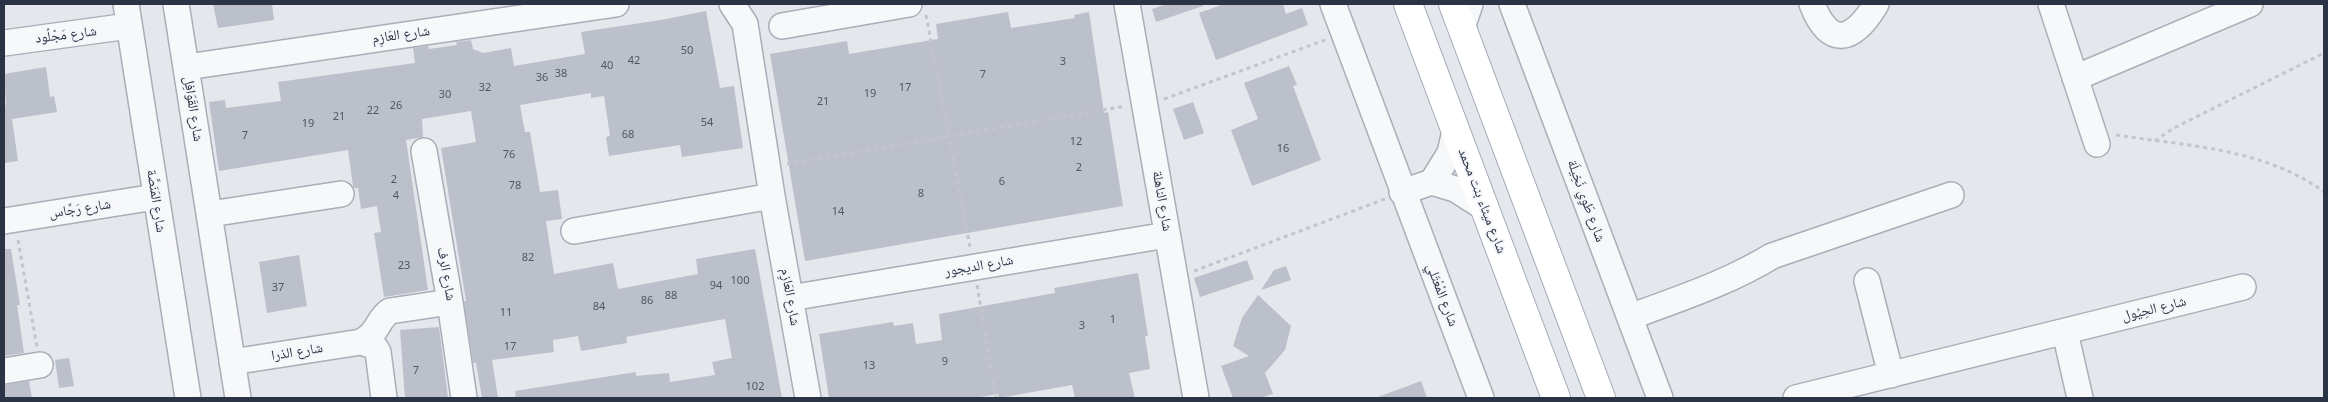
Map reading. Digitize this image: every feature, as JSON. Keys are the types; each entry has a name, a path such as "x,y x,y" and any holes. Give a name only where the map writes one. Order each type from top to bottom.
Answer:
{"main road":[{"name":"شارع ميثاء بنت محمد","path":"1408,4 1556,398"},
{"path":"1462,12 1600,398"}],"street":[{"name":"شارع القَوَافِل","path":"176,4 238,398"},
{"name":"شارع العَازِم","path":"186,67 616,4"},
{"name":"شارع العَازِم","path":"732,4 744,24 808,398"},
{"name":"شارع الناهلة","path":"1127,4 1196,398"},
{"name":"شارع المُعْتَلي","path":"1333,4 1402,192 1481,398"},
{"name":"شارع طَوِي نَخِيلَة","path":"1512,4 1660,398"},
{"path":"1812,4 1820,24 1837,35 1844,35 1856,30 1876,4"},
{"path":"2051,4 2095,138"},
{"path":"2075,78 2250,4"},
{"path":"782,26 917,8"},
{"name":"شارع مَجْلُود","path":"4,43 128,15"},
{"name":"شارع المَنَصَّة","path":"128,15 188,398"},
{"path":"1432,182 1450,153 1455,131"},
{"name":"شارع الرف","path":"424,151 450,302 464,398"},
{"path":"1402,192 1432,182 1461,191 1485,208"},
{"path":"210,214 341,194"},
{"path":"1630,317 1746,272 1772,256 1951,195"},
{"path":"574,232 772,196"},
{"name":"شارع رَجَّاس","path":"9,220 155,197"},
{"name":"شارع الديجور","path":"790,298 1167,235"},
{"path":"1867,281 1891,375"},
{"name":"شارع الحِيُول","path":"1796,398 2242,287"},
{"path":"361,342 376,331 383,317 390,311 450,302"},
{"path":"2064,332 2080,398"},
{"path":"361,342 374,346 378,352 384,398"},
{"name":"شارع الذرا","path":"232,362 361,342"},
{"path":"4,371 40,366"}],"path":[{"path":"917,8 948,137 974,267 996,398"},
{"path":"768,166 1164,99 1344,33"},
{"path":"2155,141 2172,129 2324,53"},
{"path":"2095,138 2155,141 2222,151 2261,160 2298,175 2324,192"},
{"path":"1175,278 1402,192"},
{"path":"9,220 40,366"}],"building":[{"path":"213,4 272,4 274,20 218,28"},
{"path":"1167,4 1203,4 1203,6 1156,22 1152,9"},
{"path":"1224,4 1283,4 1286,14 1302,8 1308,25 1216,60 1199,13"},
{"path":"706,11 720,88 734,86 743,148 682,157 680,145 609,156 606,137 610,136 604,96 591,98 591,93 520,105 525,132 530,132 540,192 558,190 562,219 546,221 554,274 613,263 618,289 698,274 696,259 755,249 782,398 516,398 515,391 636,372 636,376 669,373 670,382 715,375 712,362 732,358 725,319 626,337 627,343 581,351 578,336 553,340 554,352 492,360 498,398 482,398 476,363 473,363 464,301 466,301 441,148 476,142 471,111 422,119 423,137 406,140 428,290 384,297 374,233 381,232 377,206 361,209 358,188 353,186 348,150 219,171 209,102 225,100 226,108 281,101 278,82 415,63 413,48 428,46 429,49 457,45 456,42 471,40 473,49 483,53 511,48 514,66 585,54 581,32"},
{"path":"1008,12 1011,28 1075,18 1074,15 1089,12 1104,113 1108,112 1123,206 805,261 770,54 847,41 849,54 938,39 936,24"},
{"path":"1289,66 1297,85 1293,86 1321,160 1252,186 1231,130 1258,119 1244,83"},
{"path":"46,67 50,97 54,96 57,112 12,119 18,161 4,163 4,105 6,105 4,74"},
{"path":"1193,102 1204,133 1184,140 1173,109"},
{"path":"4,249 11,249 20,305 17,305 24,353 4,356"},
{"path":"299,255 307,306 267,313 259,262"},
{"path":"1247,260 1254,279 1200,297 1194,278"},
{"path":"1286,266 1291,280 1261,290 1274,270"},
{"path":"1138,273 1148,336 1145,336 1150,369 1129,373 1135,398 1075,398 1072,385 999,398 998,394 974,398 829,398 819,334 893,322 894,326 913,323 916,344 942,340 939,314 1055,293 1054,288"},
{"path":"1258,295 1291,326 1285,350 1265,373 1273,394 1260,398 1233,398 1221,366 1249,356 1233,346 1242,318"},
{"path":"439,327 448,398 405,398 400,330"},
{"path":"69,358 74,386 59,388 55,360"},
{"path":"29,381 32,398 4,398 4,385"},
{"path":"1421,381 1427,398 1378,398 1378,397"}]}
